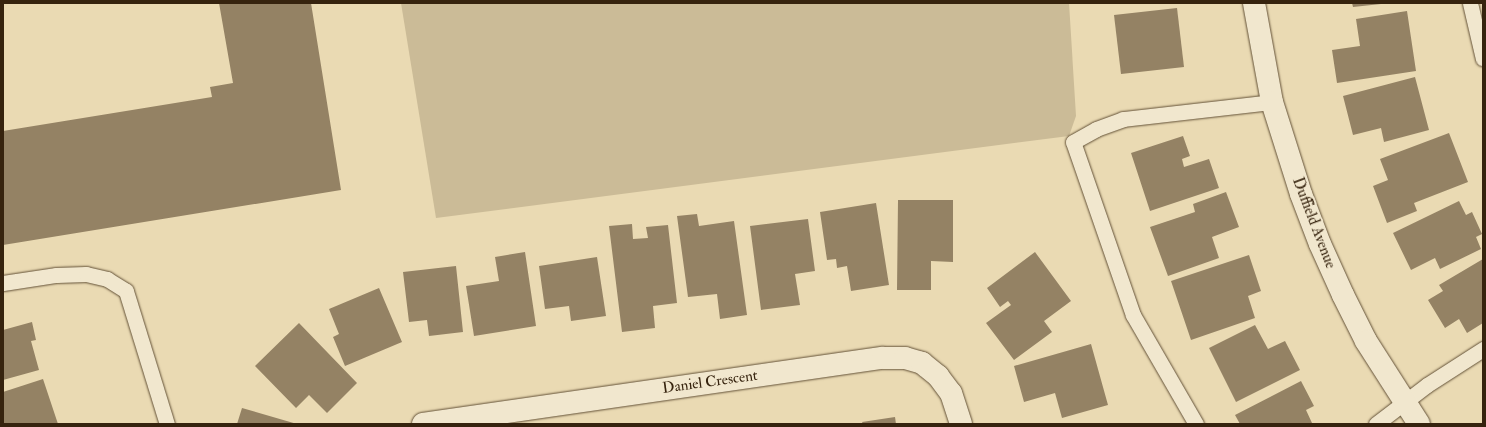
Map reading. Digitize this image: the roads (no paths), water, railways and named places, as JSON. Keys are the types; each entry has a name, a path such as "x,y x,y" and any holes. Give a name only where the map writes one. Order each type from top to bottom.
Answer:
{"street":[{"name":"Duffield Avenue","path":"1254,3 1272,102 1301,194 1336,281 1366,342 1419,424"},
{"name":"Daniel Crescent","path":"423,424 883,358 904,358 922,363 938,376 951,393 961,424"}],"lane":[{"path":"1470,3 1483,59"},
{"path":"1196,424 1133,315 1073,142 1096,129 1123,119 1272,102"},
{"path":"3,283 56,275 86,274 107,279 126,291 168,424"},
{"path":"1376,424 1404,402 1483,349"}]}
